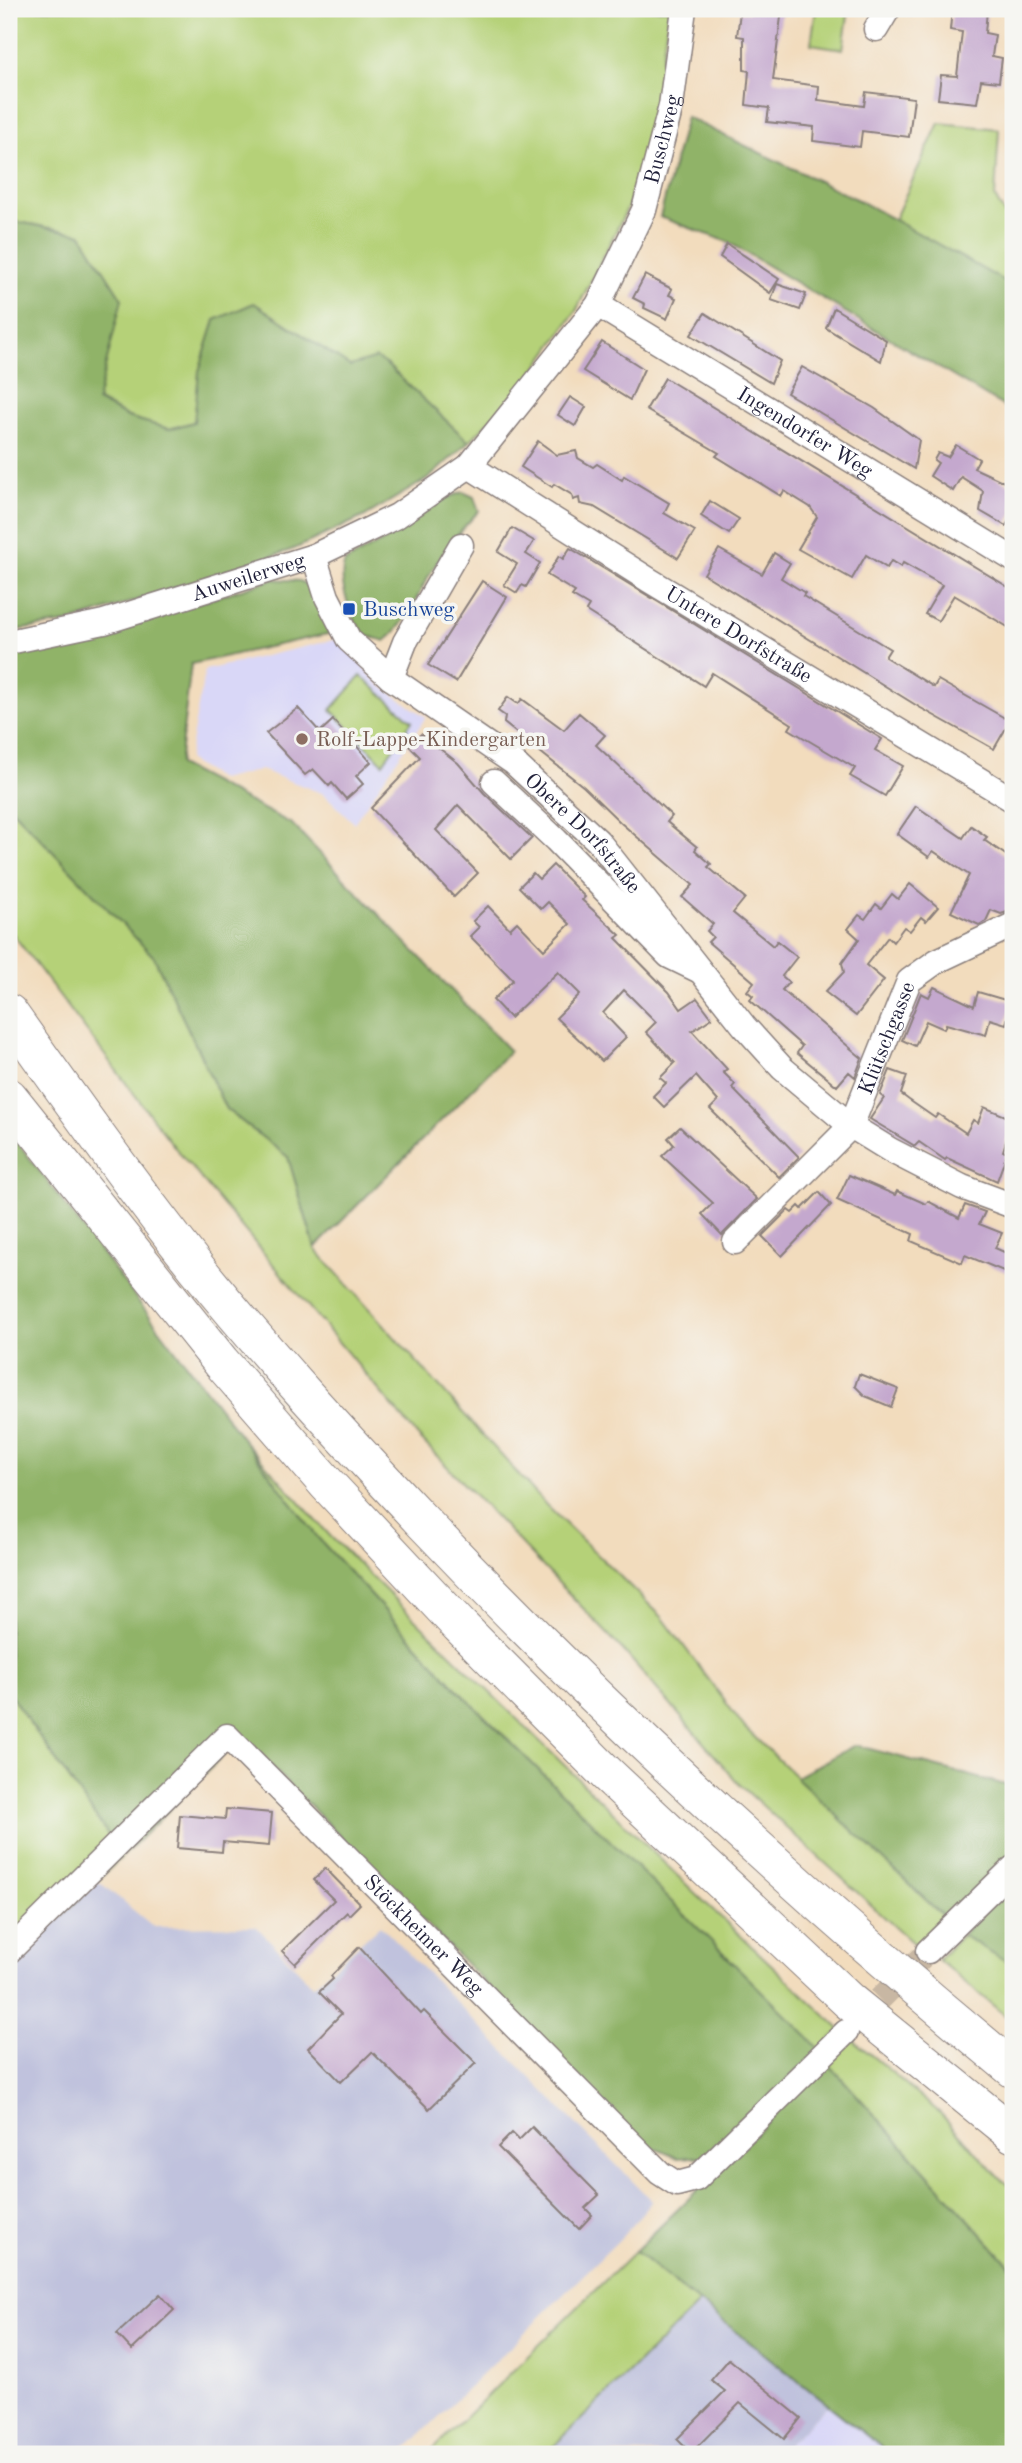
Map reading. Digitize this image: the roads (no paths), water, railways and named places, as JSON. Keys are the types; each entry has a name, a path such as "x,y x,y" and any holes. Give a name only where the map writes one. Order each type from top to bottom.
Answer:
{"highway":[{"path":"9,1013 197,1268 353,1448 494,1597 690,1788 891,1968 1013,2069"},
{"path":"9,1097 221,1362 327,1485 459,1625 607,1774 840,1993 1013,2134"}],"street":[{"name":"Buschweg","path":"469,466 598,305 644,210 671,106 684,9"},
{"name":"Ingendorfer Weg","path":"598,305 1013,559"},
{"name":"Auweilerweg","path":"9,642 104,622 314,556 397,516 469,466"},
{"name":"Untere Dorfstraße","path":"469,466 649,580 1013,800"},
{"path":"391,678 404,642 461,545"},
{"name":"Obere Dorfstraße","path":"314,556 327,597 349,639 391,678 514,763 560,804 630,878 744,1027 782,1068 850,1126 939,1176 1013,1206"},
{"name":"Obere Dorfstraße","path":"494,782 556,840 669,956 704,972"},
{"name":"Klütschgasse","path":"850,1126 909,981 937,961 1013,925"},
{"path":"735,1242 850,1126"},
{"name":"Stöckheimer Weg","path":"9,1951 227,1737 660,2173 677,2184 696,2179 846,2032"},
{"path":"928,1951 1013,1868"}],"tunnel":[{"path":"854,2025 928,1951"}],"place":[{"name":"Buschweg","path":"349,609"},
{"name":"Rolf-Lappe-Kindergarten","path":"302,739"}]}
